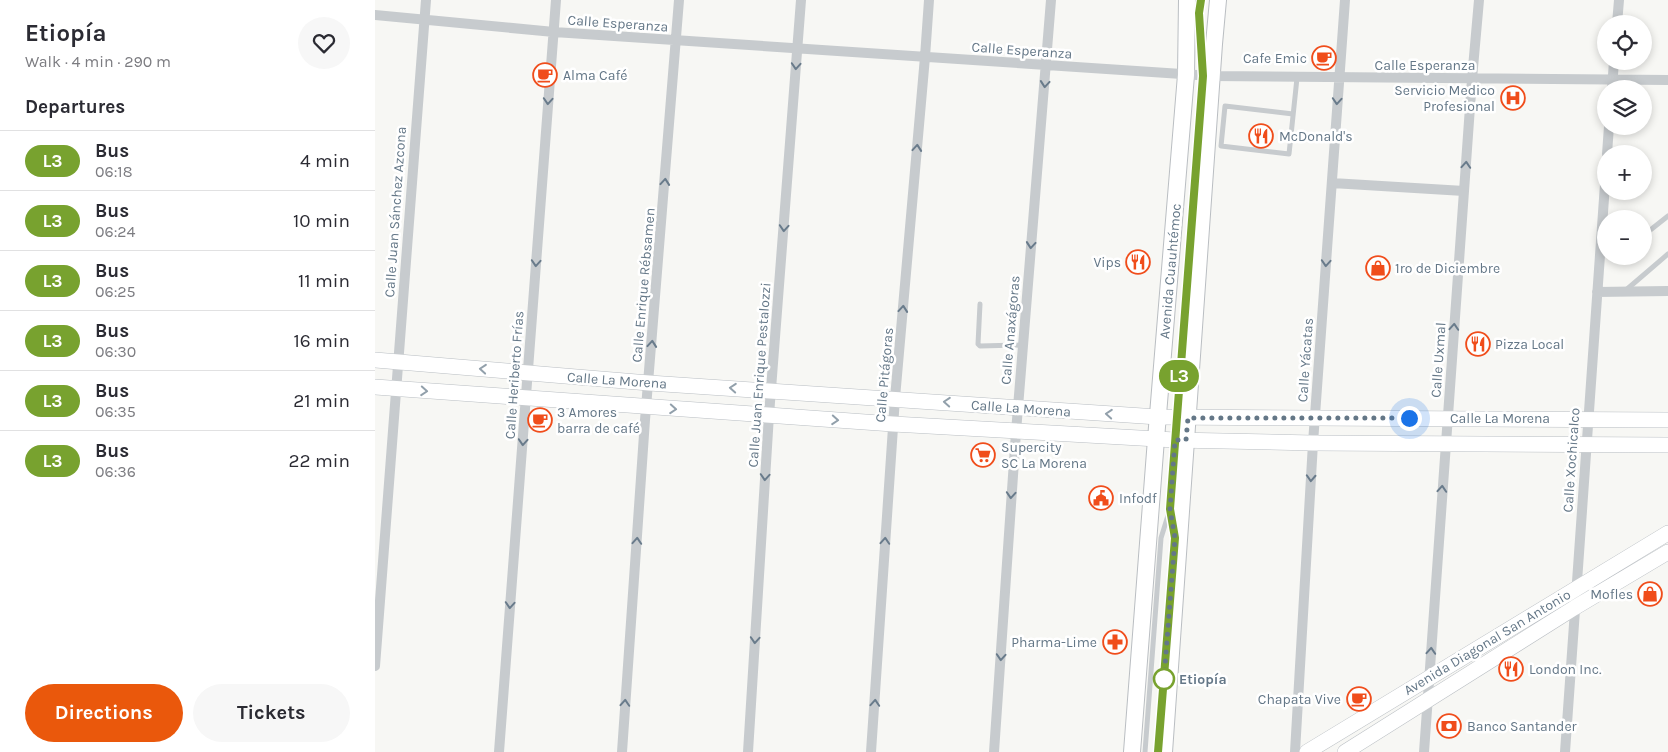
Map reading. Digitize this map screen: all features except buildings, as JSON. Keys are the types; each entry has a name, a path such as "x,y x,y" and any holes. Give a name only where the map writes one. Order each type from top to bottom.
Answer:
{"main road":[{"name":"Avenida Cuauhtémoc","path":"1133,752 1186,75 1187,0"},
{"name":"Avenida Cuauhtémoc","path":"1165,752 1180,440 1207,76 1218,0"}],"street":[{"name":"Calle Juan Sánchez Azcona","path":"375,666 426,0"},
{"name":"Calle Heriberto Frías","path":"499,752 556,0"},
{"name":"Calle Enrique Rébsamen","path":"622,752 679,0"},
{"name":"Calle Juan Enrique Pestalozzi","path":"748,752 769,415 801,0"},
{"name":"Calle Pitágoras","path":"871,752 895,398 929,0"},
{"name":"Calle Anaxágoras","path":"994,752 1016,432 1051,0"},
{"name":"Calle Yácatas","path":"1295,752 1313,443 1345,0"},
{"name":"Calle Uxmal","path":"1424,752 1479,0"},
{"path":"1618,15 1619,0"},
{"name":"Calle Esperanza","path":"375,15 553,32 1186,75 1472,79 1597,83"},
{"name":"Calle Esperanza","path":"1652,81 1668,80"},
{"path":"1331,183 1464,191"},
{"name":"Calle Xochicalco","path":"1565,752 1604,200"},
{"path":"1597,292 1668,291"},
{"name":"Calle La Morena","path":"375,360 649,383 1158,417 1668,420"},
{"name":"Calle La Morena","path":"375,387 893,424 1156,439 1313,443 1668,445"},
{"name":"Avenida Diagonal San Antonio","path":"1307,752 1668,533"},
{"name":"Avenida Diagonal San Antonio","path":"1345,752 1574,608 1668,552"}],"lane":[{"name":"Avenida Cuauhtémoc","path":"1201,0 1199,13 1207,76"},
{"name":"Avenida Cuauhtémoc","path":"1207,76 1213,0"},
{"path":"1293,114 1225,106 1221,146 1289,154 1297,78"},
{"path":"1652,229 1668,216"},
{"path":"1624,292 1668,254"},
{"path":"980,304 980,346 1023,345"},
{"name":"Avenida Cuauhtémoc","path":"1145,752 1161,538 1170,509 1180,440"},
{"name":"Avenida Cuauhtémoc","path":"1170,509 1171,519"},
{"path":"1158,752 1175,538 1173,529"}],"bus line":[{"name":"L3","path":"1158,752 1175,538 1170,509 1176,417 1203,76 1199,13 1201,0"}],"place":[{"name":"Cafe Emic","path":"1324,58"},
{"name":"Alma Café","path":"545,75"},
{"name":"Servicio Medico Profesional","path":"1513,98"},
{"name":"McDonald's","path":"1261,136"},
{"name":"Vips","path":"1138,262"},
{"name":"1ro de Diciembre","path":"1378,268"},
{"name":"Pizza Local","path":"1478,344"},
{"name":"3 Amores barra de café","path":"540,420"},
{"name":"Supercity SC La Morena","path":"983,455"},
{"name":"Infodf","path":"1101,498"},
{"name":"Mofles","path":"1650,594"},
{"name":"Pharma-Lime","path":"1115,642"},
{"name":"London Inc.","path":"1511,669"},
{"name":"Etiopía","path":"1164,679"},
{"name":"Chapata Vive","path":"1359,699"},
{"name":"Banco Santander","path":"1449,726"}],"route":[{"path":"1164,679 1175,538 1170,509 1175,440 1186,440 1188,418 1409,418"}]}
